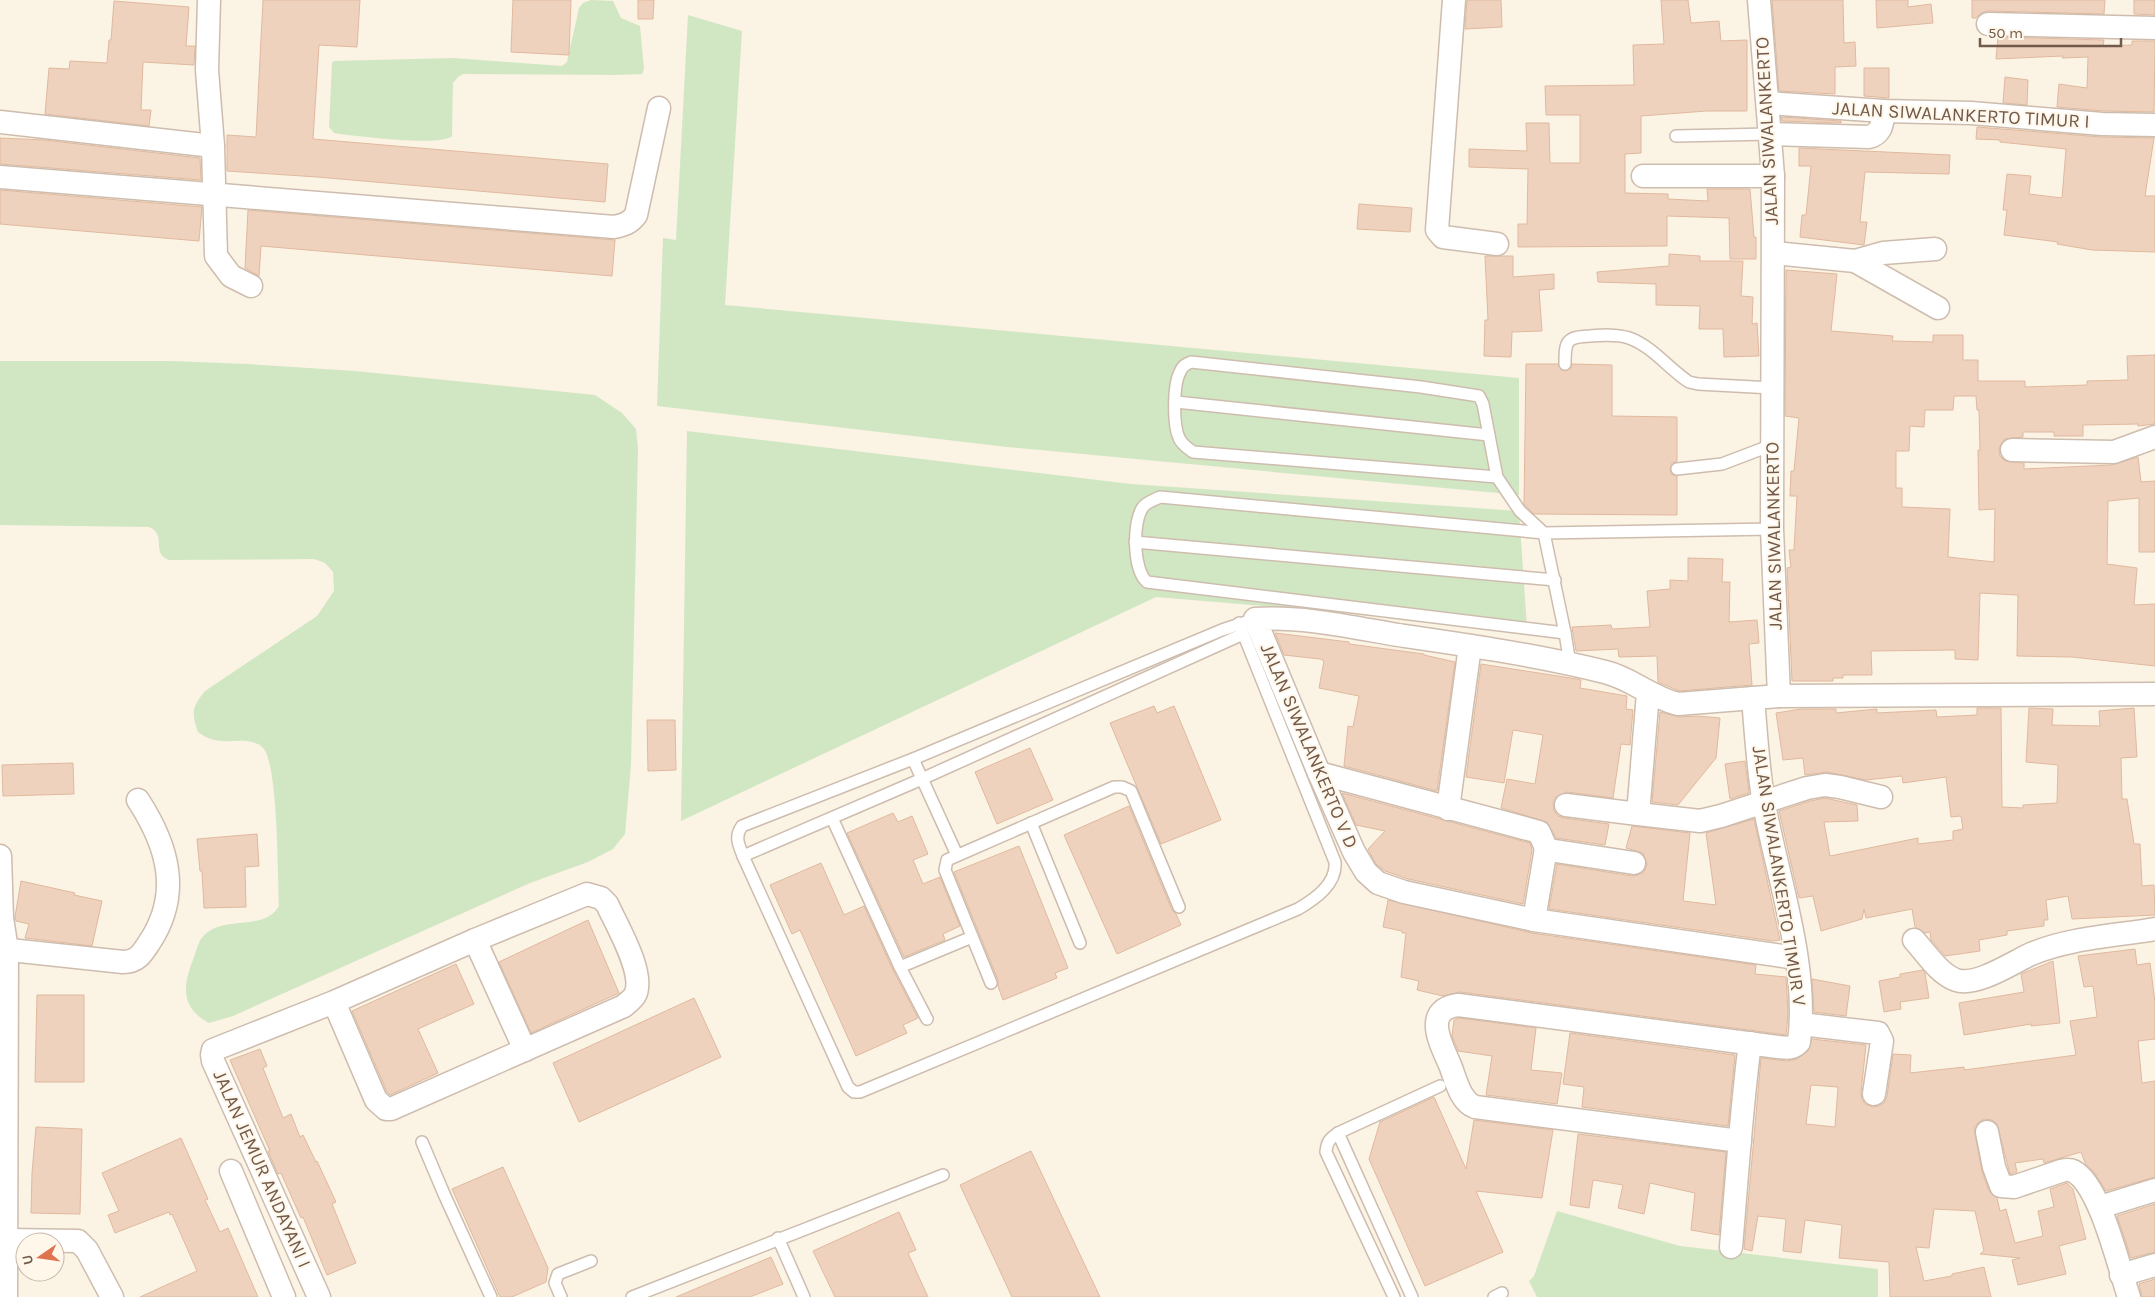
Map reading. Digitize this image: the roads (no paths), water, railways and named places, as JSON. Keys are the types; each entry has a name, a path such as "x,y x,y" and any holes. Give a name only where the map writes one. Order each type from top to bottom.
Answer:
{"street":[{"path":"209,0 207,70 213,146 216,256 231,276 250,286"},
{"path":"1454,0 1438,230 1443,237 1497,244"},
{"name":"JALAN SIWALANKERTO","path":"1759,0 1773,176 1772,529 1779,696"},
{"path":"1988,24 2155,28"},
{"name":"JALAN SIWALANKERTO TIMUR I","path":"1768,103 1971,113 2102,124 2155,125"},
{"path":"0,177 614,227 623,226 632,221 636,215 659,108"},
{"path":"1770,134 1869,137 1878,133 1884,110"},
{"path":"0,122 213,146"},
{"path":"1643,176 1773,176"},
{"path":"1774,253 1855,261 1882,253 1935,249"},
{"path":"1855,261 1938,308"},
{"path":"2012,450 2114,452 2155,437"},
{"path":"1246,626 1300,619 1570,664 1618,676 1648,693 1678,704 1779,696 2155,694 2155,698"},
{"name":"JALAN SIWALANKERTO V D","path":"1246,626 1318,773 1354,852 1366,872 1378,883 1387,887 1534,920"},
{"path":"1448,809 1470,646"},
{"path":"1638,814 1648,693"},
{"name":"JALAN SIWALANKERTO TIMUR V","path":"1740,1141 1475,1107 1464,1100 1436,1034 1439,1016 1443,1010 1458,1005 1792,1048 1799,1042 1801,996 1796,958 1764,803 1753,698"},
{"path":"1318,773 1539,832 1546,848 1534,920 1796,958"},
{"path":"1566,805 1700,821 1764,803 1807,788 1840,787 1881,797"},
{"path":"4,950 123,962 135,960 142,955 157,932 169,892 164,856 157,836 138,800"},
{"path":"1546,848 1634,864"},
{"path":"0,856 4,950 6,1297"},
{"name":"JALAN JEMUR ANDAYANI I","path":"319,1297 212,1055 214,1050 334,1002 475,940 587,894 601,898 607,904 635,966 638,983 635,995 624,1006 396,1108 386,1109 376,1100 334,1002"},
{"path":"1914,940 1942,971 1955,980 1968,982 1984,977 2036,952 2058,944 2155,929"},
{"path":"475,940 525,1050"},
{"path":"1801,1024 1878,1033 1882,1041 1874,1094"},
{"path":"1731,1248 1742,1102 1750,1043"},
{"path":"1987,1132 1999,1182 2005,1188 2054,1172 2069,1170 2080,1177 2100,1207 2129,1297"},
{"path":"231,1171 284,1297"},
{"path":"2100,1207 2155,1190"},
{"path":"7,1240 78,1241 87,1250 112,1297"},
{"path":"2121,1275 2155,1265"}],"lane":[{"path":"1676,136 1770,134"},
{"path":"1565,364 1565,347 1569,340 1574,337 1608,335 1628,338 1641,344 1689,382 1772,388"},
{"path":"1496,477 1193,452 1185,447 1179,438 1175,422 1177,382 1180,372 1185,365 1192,362 1476,394 1482,399 1496,477 1520,512 1544,533 1555,580 1570,664"},
{"path":"1176,402 1489,435"},
{"path":"1677,469 1722,464 1772,445"},
{"path":"1565,633 1147,582 1139,572 1135,542 1140,513 1145,505 1160,497 1544,533 1772,529"},
{"path":"1135,542 1555,580"},
{"path":"1246,626 1334,862 1334,872 1324,890 1298,909 856,1093 848,1087 743,856 737,840 738,831 742,826 1246,626"},
{"path":"743,856 921,779 1246,626"},
{"path":"912,759 957,855"},
{"path":"991,983 945,870 947,860 1114,787 1122,787 1131,791 1179,906"},
{"path":"832,818 900,966 927,1019"},
{"path":"1031,823 1080,942"},
{"path":"900,966 972,937"},
{"path":"1394,1297 1326,1152 1330,1139 1338,1133 1440,1086"},
{"path":"1338,1133 1412,1297"},
{"path":"422,1142 491,1297"},
{"path":"632,1297 778,1238 943,1175"},
{"path":"778,1238 804,1297"},
{"path":"561,1297 555,1283 558,1274 591,1261"},
{"path":"1383,1273 1398,1265"}]}
